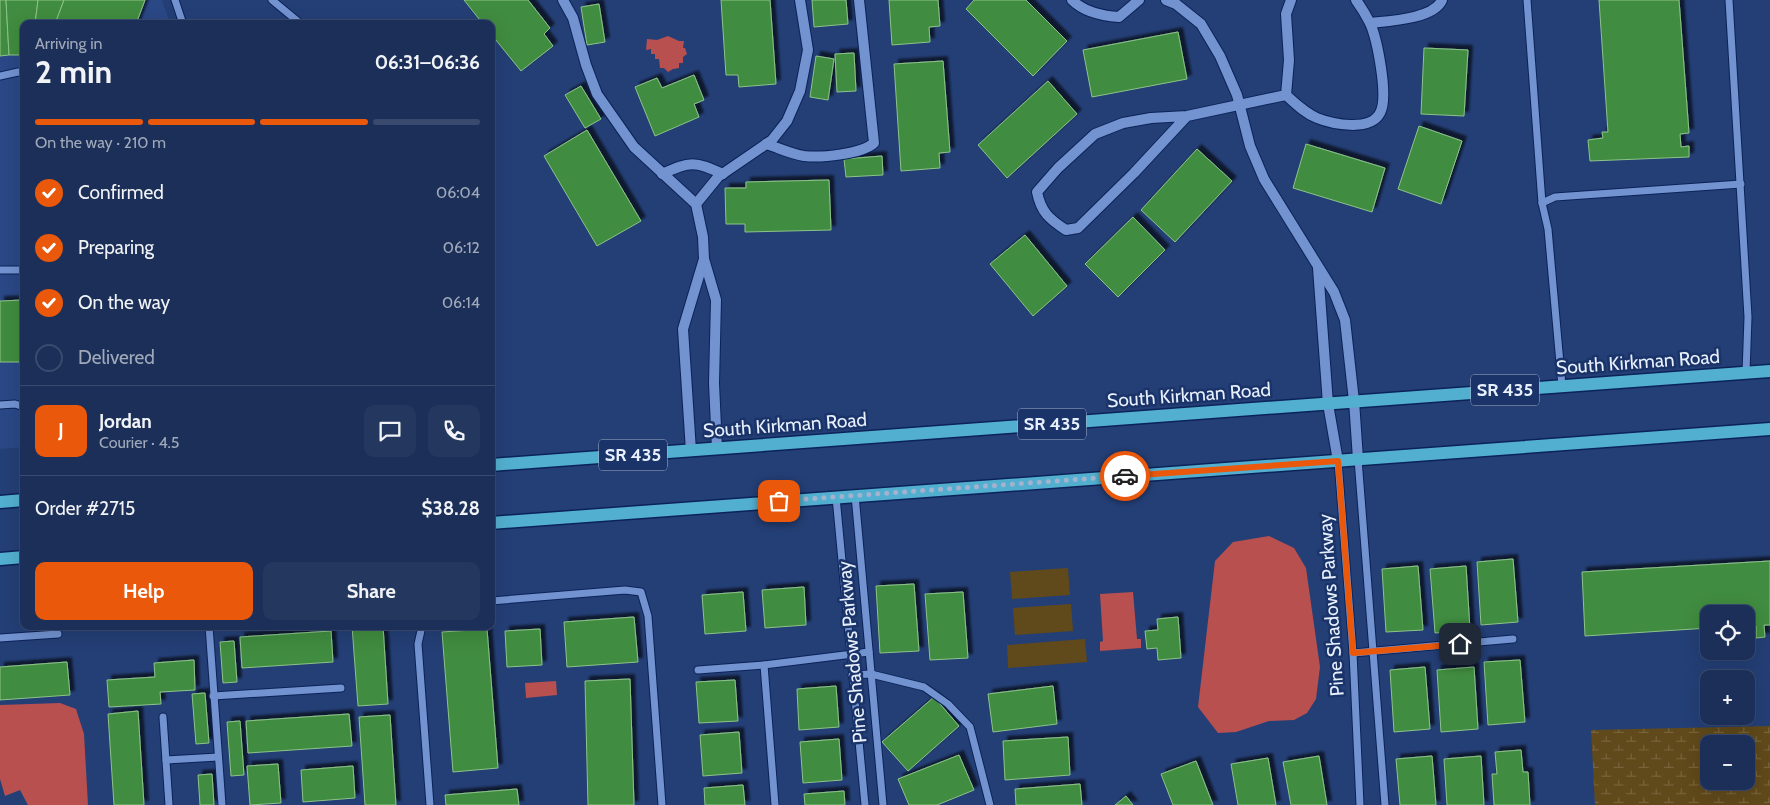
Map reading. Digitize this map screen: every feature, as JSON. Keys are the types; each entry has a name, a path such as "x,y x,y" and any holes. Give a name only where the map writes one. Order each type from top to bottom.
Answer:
{"main road":[{"name":"South Kirkman Road","path":"495,466 1770,371"},
{"path":"495,523 1770,429"},
{"path":"0,502 20,500"},
{"path":"0,559 20,557"}],"street":[{"path":"563,0 573,18 586,65 597,94 634,147 696,204 703,237 704,259 716,300 714,383 717,449"},
{"path":"696,204 718,177 772,140 787,121 800,92 808,50 800,0"},
{"path":"766,144 794,154 807,156 840,154 862,150 874,143 859,0"},
{"path":"1072,0 1077,5 1104,16 1119,17 1139,0"},
{"name":"Pine Shadows Parkway","path":"1166,0 1176,4 1201,24 1220,56 1240,106 1250,146 1264,179 1334,292 1345,320 1358,459"},
{"path":"1286,95 1288,60 1286,14 1291,0"},
{"path":"1286,95 1301,109 1317,118 1341,125 1362,124 1373,121 1380,113 1383,101 1380,64 1370,23 1356,0"},
{"path":"1370,23 1413,17 1429,12 1439,6 1442,0"},
{"path":"1187,116 1134,173 1078,228 1066,230 1052,221 1040,207 1037,192 1058,168 1095,134 1123,123 1150,118 1187,116 1286,95"},
{"path":"662,174 680,165 694,163 707,166 723,174"},
{"path":"690,451 683,329 704,259"},
{"name":"Pine Shadows Parkway","path":"1318,266 1328,404 1338,461"}],"lane":[{"path":"175,0 182,20"},
{"path":"272,0 296,20"},
{"path":"1527,0 1542,203 1548,229 1562,386"},
{"path":"1729,0 1748,316 1746,373"},
{"path":"0,76 20,72"},
{"path":"1542,203 1555,198 1740,184"},
{"path":"0,270 20,270"},
{"path":"0,405 15,404 20,406"},
{"name":"Pine Shadows Parkway","path":"1358,459 1385,805"},
{"name":"Pine Shadows Parkway","path":"1338,461 1353,653 1360,805"},
{"name":"Pine Shadows Parkway","path":"855,496 883,805"},
{"name":"Pine Shadows Parkway","path":"836,497 865,805"},
{"path":"495,601 625,590 641,592 648,616 662,805"},
{"path":"209,630 222,805"},
{"path":"421,630 418,644 430,805"},
{"path":"0,638 58,634"},
{"path":"1353,653 1513,639"},
{"path":"698,670 764,665 869,652"},
{"path":"764,665 775,805"},
{"path":"852,675 871,674 924,687 948,704 970,727 990,805"},
{"path":"213,696 341,688"},
{"path":"163,717 169,805"},
{"path":"166,760 218,757"}],"shaded area":[{"path":"0,0 162,0 169,20 20,20 20,447 0,449"},
{"path":"668,36 684,41 683,48 685,48 687,54 683,57 683,63 679,63 679,68 668,72 664,68 660,68 659,59 655,59 655,54 651,54 651,49 646,50 647,39 657,40"},
{"path":"1269,536 1294,548 1306,568 1320,667 1316,699 1307,713 1294,720 1269,721 1236,732 1218,733 1198,707 1215,561 1233,542"},
{"path":"1133,592 1137,639 1141,639 1141,648 1100,651 1100,642 1103,641 1100,594"},
{"path":"556,681 557,695 526,698 525,683"},
{"path":"60,703 76,709 84,734 88,805 28,805 20,790 5,796 0,779 0,705"}],"green space":[{"path":"1068,568 1070,595 1012,599 1010,572"},
{"path":"1071,604 1073,631 1015,635 1013,608"},
{"path":"1085,639 1087,662 1008,668 1007,645"},
{"path":"1770,726 1770,805 1595,805 1591,730"}],"building":[{"path":"0,0 6,0 9,55 0,56"},
{"path":"6,0 38,0 36,20 20,20 20,55 9,55"},
{"path":"38,0 64,0 56,20 36,20"},
{"path":"64,0 145,0 138,20 56,20"},
{"path":"464,0 528,0 550,28 544,34 553,46 521,71 495,39 495,20 480,20"},
{"path":"721,0 770,0 776,84 739,87 738,75 726,75"},
{"path":"812,0 846,0 848,24 814,27"},
{"path":"889,0 938,0 940,26 929,27 930,42 892,45"},
{"path":"974,0 1026,0 1067,41 1033,76 966,9"},
{"path":"1599,0 1679,0 1689,133 1680,134 1681,147 1689,146 1689,157 1590,161 1588,140 1603,138 1602,132 1608,132"},
{"path":"599,4 605,42 587,45 581,7"},
{"path":"1178,32 1187,79 1092,97 1083,50"},
{"path":"1424,48 1468,50 1464,116 1421,114"},
{"path":"854,53 856,91 837,92 835,54"},
{"path":"816,56 834,59 828,100 810,97"},
{"path":"943,61 950,152 939,153 940,168 901,171 894,64"},
{"path":"694,75 704,100 694,104 699,117 655,136 635,87 657,78 662,88"},
{"path":"1048,81 1077,114 1007,178 978,145"},
{"path":"581,86 601,119 585,128 565,95"},
{"path":"1419,126 1462,141 1441,204 1398,189"},
{"path":"587,130 641,221 597,246 544,156"},
{"path":"1306,144 1385,168 1372,212 1293,188"},
{"path":"1197,149 1232,181 1175,242 1141,210"},
{"path":"882,156 883,175 846,177 844,159"},
{"path":"829,180 831,230 745,232 745,224 726,224 725,188 746,188 746,182"},
{"path":"1133,217 1165,250 1118,297 1085,264"},
{"path":"1025,235 1067,286 1033,316 990,264"},
{"path":"20,300 20,362 0,362 0,301"},
{"path":"1513,559 1518,622 1481,625 1477,562"},
{"path":"1770,561 1770,625 1764,625 1765,637 1756,638 1755,605 1700,605 1700,629 1585,636 1582,572"},
{"path":"1418,566 1423,630 1386,632 1382,569"},
{"path":"1466,566 1470,630 1435,633 1430,569"},
{"path":"914,584 919,651 880,653 876,586"},
{"path":"804,587 806,625 765,628 762,590"},
{"path":"743,592 746,631 705,634 702,595"},
{"path":"963,592 968,658 930,660 925,594"},
{"path":"634,617 638,662 567,667 564,622"},
{"path":"1178,617 1181,658 1158,660 1157,648 1147,649 1145,631 1158,630 1157,619"},
{"path":"540,629 542,665 507,667 505,631"},
{"path":"352,630 383,630 388,704 358,706"},
{"path":"487,630 498,768 453,772 442,632"},
{"path":"331,631 333,662 242,668 240,637"},
{"path":"234,641 237,682 223,683 220,642"},
{"path":"194,660 195,690 160,692 161,704 109,707 107,680 155,677 154,663"},
{"path":"1520,660 1525,722 1488,725 1484,662"},
{"path":"67,662 70,695 0,700 0,667"},
{"path":"1425,667 1430,729 1394,732 1390,670"},
{"path":"1474,667 1478,729 1441,732 1437,670"},
{"path":"630,679 634,805 588,805 585,681"},
{"path":"735,680 738,721 699,723 696,682"},
{"path":"836,686 839,727 799,730 797,689"},
{"path":"1053,686 1057,724 993,732 988,694"},
{"path":"205,693 209,743 196,744 192,694"},
{"path":"934,697 959,726 908,771 882,742"},
{"path":"138,711 144,805 114,805 108,714"},
{"path":"349,714 352,746 248,753 246,721"},
{"path":"390,715 396,805 365,805 359,717"},
{"path":"240,721 244,775 231,776 227,722"},
{"path":"739,732 742,773 703,776 700,735"},
{"path":"1068,737 1070,775 1005,780 1003,741"},
{"path":"839,739 842,780 803,783 800,742"},
{"path":"1521,750 1523,772 1528,772 1530,805 1494,805 1492,774 1497,774 1495,752"},
{"path":"959,755 974,790 937,805 909,805 898,779"},
{"path":"1319,756 1327,805 1291,805 1283,762"},
{"path":"1432,756 1436,805 1400,805 1396,759"},
{"path":"1481,756 1484,805 1447,805 1444,759"},
{"path":"1268,758 1276,805 1238,805 1231,764"},
{"path":"1196,761 1213,805 1173,805 1161,774"},
{"path":"278,764 281,803 250,805 247,766"},
{"path":"353,766 355,798 303,802 301,770"},
{"path":"212,774 214,805 200,805 198,775"},
{"path":"1080,784 1082,805 1016,805 1015,789"},
{"path":"743,785 745,805 705,805 704,788"},
{"path":"517,789 519,805 446,805 445,795"},
{"path":"844,791 845,805 805,805 804,794"},
{"path":"1126,796 1133,805 1115,805"}],"way so far":[{"path":"779,501 1125,476"}],"route":[{"path":"1125,476 1338,461 1353,653 1460,644"}]}
